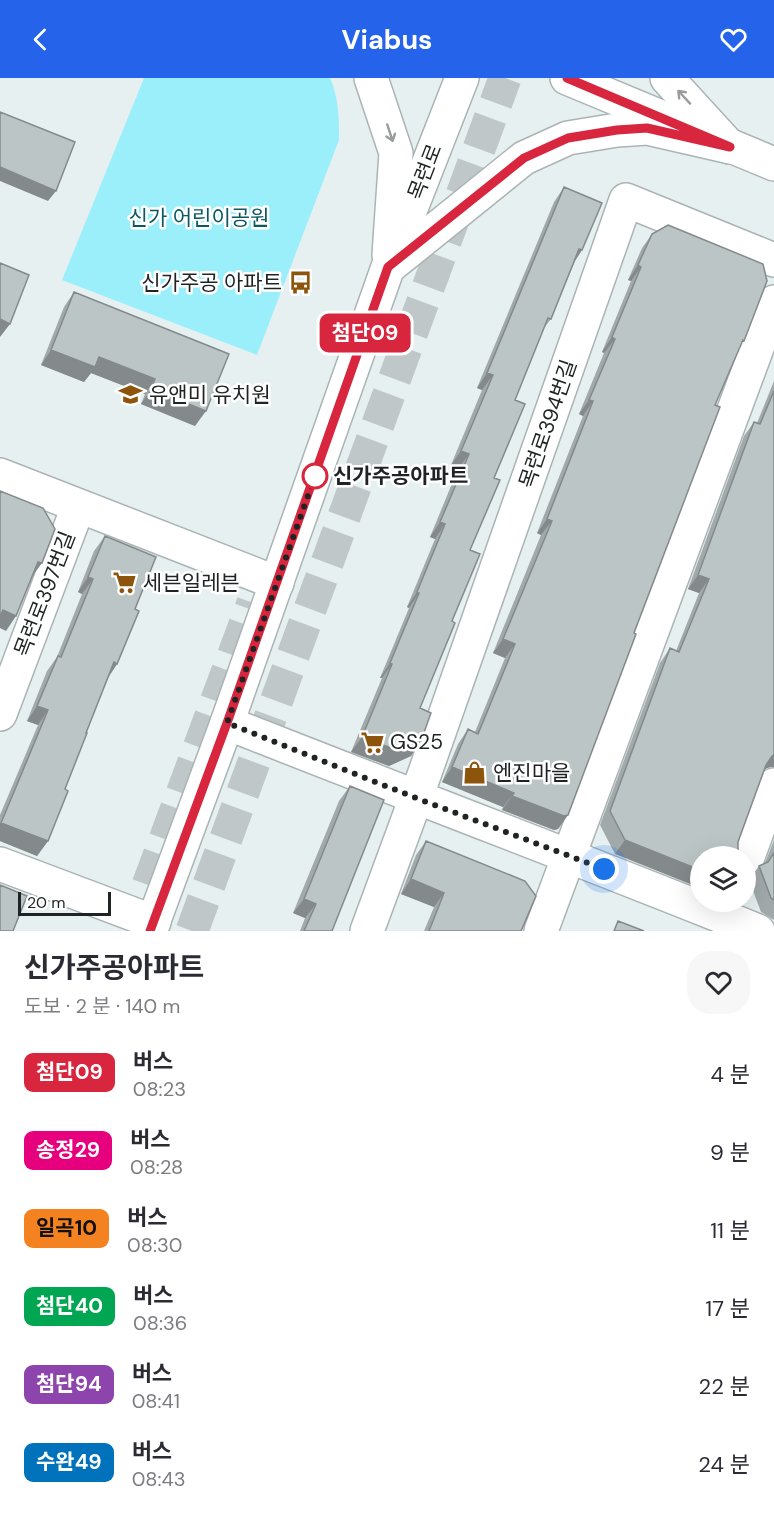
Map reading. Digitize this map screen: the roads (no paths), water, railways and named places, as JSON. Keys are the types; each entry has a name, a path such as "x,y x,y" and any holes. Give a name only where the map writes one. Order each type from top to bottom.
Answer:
{"street":[{"name":"목련로","path":"371,78 396,153 388,267"},
{"name":"목련로","path":"152,926 227,723 388,267 462,78"},
{"path":"567,78 774,164"},
{"path":"667,78 730,147"},
{"path":"388,267 524,158 568,138 647,128 730,147"},
{"name":"목련로394번길","path":"367,931 627,200 774,260"},
{"path":"542,931 568,855 774,302"},
{"name":"목련로397번길","path":"0,475 277,583"},
{"name":"목련로397번길","path":"0,714 6,679 78,507"},
{"path":"227,723 416,798 568,855 690,897"},
{"path":"752,846 774,785"},
{"path":"0,864 152,926"},
{"path":"731,912 758,931"}],"tunnel":[{"path":"192,931 505,78"},
{"path":"131,931 253,603"}],"place":[{"name":"신가주공 아파트","path":"300,283"},
{"name":"유앤미 유치원","path":"131,395"},
{"name":"신가주공아파트","path":"315,476"},
{"name":"세븐일레븐","path":"125,583"},
{"name":"GS25","path":"372,742"},
{"name":"엔진마을","path":"475,773"}],"park label":[{"name":"신가 어린이공원","path":"199,218"}]}
